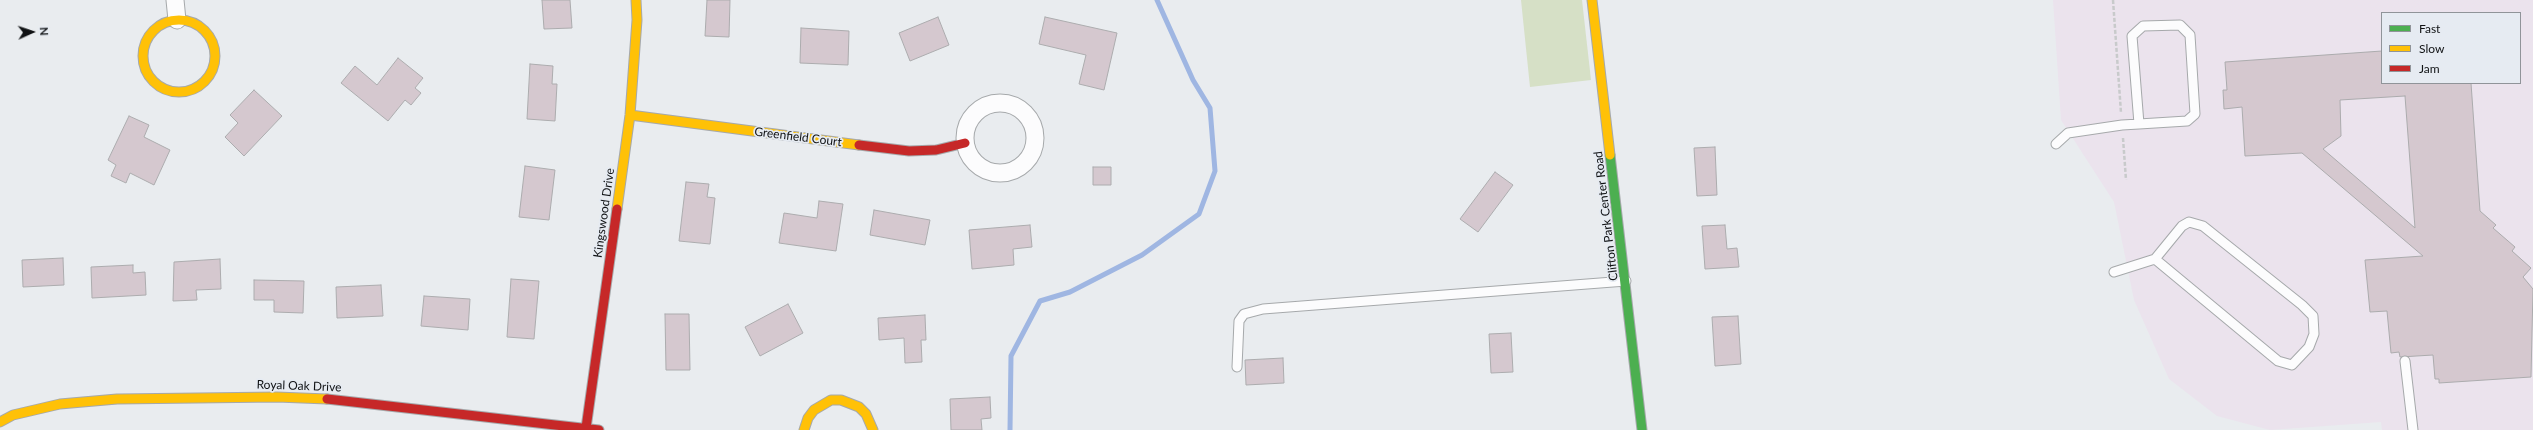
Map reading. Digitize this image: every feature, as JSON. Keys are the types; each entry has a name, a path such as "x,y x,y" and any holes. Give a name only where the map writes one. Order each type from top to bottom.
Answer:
{"street":[{"path":"175,0 177,20"},
{"name":"Kingswood Drive","path":"586,428 630,115 637,20 636,0"},
{"name":"Clifton Park Center Road","path":"1592,0 1626,281 1642,430"},
{"path":"177,20 194,23 208,33 214,49 214,67 204,82 190,91 172,92 156,84 146,71 143,54 148,37 160,25 177,20"},
{"path":"997,102 1007,103 1024,112 1030,120 1035,139 1028,159 1021,166 1002,174 991,172 978,165 968,153 964,144 964,134 972,116 988,104 997,102"},
{"name":"Greenfield Court","path":"630,115 909,151 936,150 964,144"},
{"name":"Royal Oak Drive","path":"0,422 13,415 60,404 103,400 277,397 348,400 599,430"},
{"path":"804,430 808,418 814,410 831,400 841,400 859,407 866,414 873,430"}],"lane":[{"path":"2056,144 2068,134 2122,125 2139,124 2187,121 2195,114 2190,35 2180,25 2143,26 2132,36 2139,124"},
{"path":"2114,272 2155,258 2182,226 2189,222 2203,226 2302,305 2312,316 2314,334 2309,347 2292,365 2286,365 2278,361 2155,258"},
{"path":"1237,367 1239,321 1244,314 1263,309 1626,281"},
{"path":"2405,361 2413,430"}],"path":[{"path":"2113,0 2126,180"}],"shaded area":[{"path":"2053,0 2533,0 2533,430 2382,430 2381,422 2270,430 2217,416 2169,379 2134,300 2114,202 2061,120"}],"green space":[{"path":"1521,0 1582,0 1591,80 1530,87"}],"building":[{"path":"542,0 570,0 572,28 544,29"},
{"path":"707,0 730,0 729,37 705,36"},
{"path":"938,17 949,45 910,61 899,33"},
{"path":"1045,17 1117,33 1104,90 1079,84 1086,55 1039,44"},
{"path":"801,28 849,31 848,65 800,63"},
{"path":"2381,51 2381,84 2471,84 2480,211 2496,225 2493,228 2515,247 2512,251 2531,268 2523,277 2533,289 2531,377 2439,383 2439,379 2435,379 2433,355 2400,357 2399,352 2391,353 2387,311 2370,312 2365,260 2423,256 2302,153 2245,156 2242,107 2224,109 2223,90 2227,90 2225,62","holes":["2405,96 2415,228 2323,149 2341,136 2340,100"]},
{"path":"398,58 423,78 415,88 421,93 411,105 405,100 388,121 341,83 355,66 377,85"},
{"path":"530,64 553,66 552,84 557,84 555,121 527,119"},
{"path":"254,90 282,116 244,156 225,137 238,123 230,115"},
{"path":"129,116 149,125 144,137 170,150 154,185 130,173 126,183 111,176 116,165 108,160"},
{"path":"1715,147 1717,195 1697,196 1694,148"},
{"path":"525,166 555,170 549,220 519,217"},
{"path":"1093,167 1111,167 1111,185 1093,185"},
{"path":"1495,172 1513,185 1478,232 1460,219"},
{"path":"686,182 709,184 707,197 715,198 710,244 679,241"},
{"path":"819,201 843,204 836,251 779,243 784,213 817,218"},
{"path":"874,210 930,220 925,245 870,235"},
{"path":"1030,225 1032,247 1013,249 1014,265 972,269 969,230"},
{"path":"1725,225 1727,249 1737,248 1739,267 1705,269 1702,226"},
{"path":"63,258 64,285 23,287 22,260"},
{"path":"220,259 221,289 196,290 197,300 173,301 174,262"},
{"path":"133,265 133,273 145,272 146,295 92,298 91,267"},
{"path":"511,279 539,281 534,339 507,337"},
{"path":"254,280 304,281 303,313 274,312 274,300 254,300"},
{"path":"381,285 383,316 337,318 336,287"},
{"path":"424,296 470,299 468,330 421,326"},
{"path":"788,304 803,333 760,356 745,327"},
{"path":"665,314 689,314 690,370 666,370"},
{"path":"925,315 926,340 921,340 922,362 905,363 904,338 879,340 878,318"},
{"path":"1738,316 1741,364 1715,366 1712,317"},
{"path":"1511,333 1513,372 1491,373 1489,334"},
{"path":"1283,358 1284,383 1246,385 1245,360"},
{"path":"990,397 991,418 981,419 982,430 951,430 950,399"}],"waterway":[{"path":"1010,430 1011,356 1040,301 1070,292 1142,255 1199,214 1215,171 1210,108 1193,80 1157,0"}],"traffic: fast":[{"path":"1610,155 1642,430"}],"traffic: slow":[{"path":"617,209 630,115 637,20 636,0"},
{"path":"1592,0 1610,155"},
{"path":"179,20 199,26 209,36 215,56 209,76 199,86 179,92 159,86 149,76 143,56 149,36 159,26 179,20"},
{"path":"630,115 859,145"},
{"path":"0,422 13,415 60,404 117,399 277,397 327,399"},
{"path":"804,430 808,418 814,410 831,400 841,400 859,407 866,414 873,430"}],"traffic: jam":[{"path":"859,145 909,151 936,150 965,143"},
{"path":"586,428 617,209"},
{"path":"327,399 599,430"}]}
